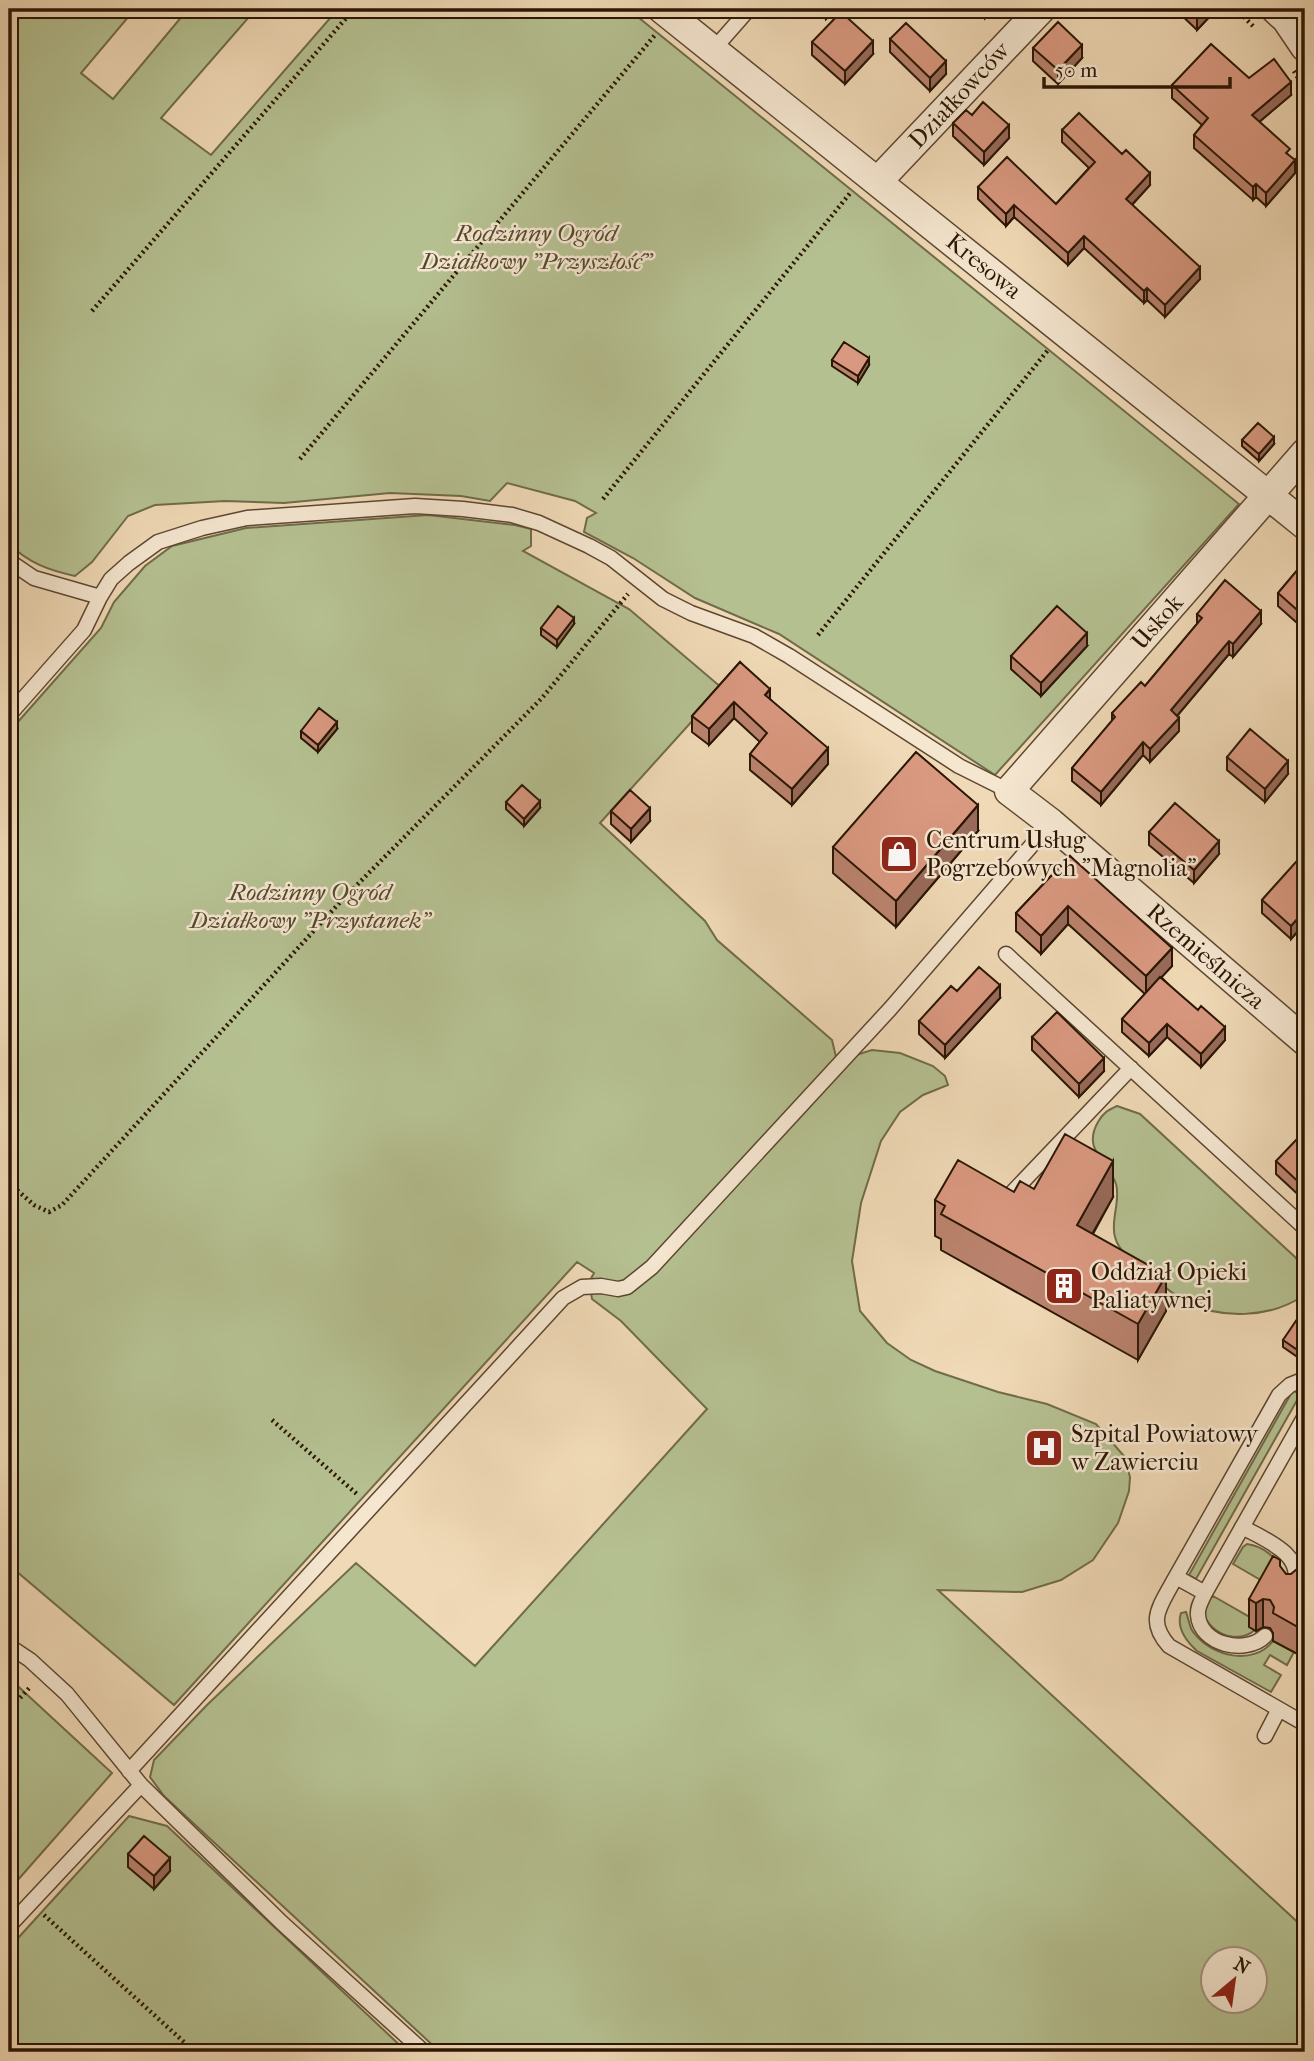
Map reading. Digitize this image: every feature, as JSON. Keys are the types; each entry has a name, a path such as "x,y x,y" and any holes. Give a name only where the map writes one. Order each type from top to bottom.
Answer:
{"street":[{"name":"Działkowców","path":"872,177 1041,9"},
{"path":"1275,9 1286,19 1305,47"},
{"name":"Kresowa","path":"666,12 1305,525"},
{"name":"Uskok","path":"1009,791 1305,453"},
{"name":"Rzemieślnicza","path":"1009,791 1051,823 1305,1041"}],"lane":[{"path":"713,50 749,9"},
{"path":"9,715 84,630 111,579 143,551 159,542 202,528 247,518 415,506 463,509 512,515 538,523 611,558 663,599 691,613 754,636 959,766 1009,791"},
{"path":"9,561 34,578 100,597"},
{"path":"129,1771 563,1298 582,1287 601,1286 618,1290 627,1287 652,1267 890,1009 1051,823"},
{"path":"1006,954 1305,1228"},
{"path":"1008,1197 1131,1068"},
{"path":"1305,1379 1290,1385 1279,1395 1159,1607 1156,1620 1159,1634 1169,1646 1305,1724"},
{"path":"1265,1636 1253,1645 1235,1647 1210,1636 1200,1624 1198,1609 1305,1416"},
{"path":"1242,1527 1278,1547 1292,1561 1296,1575 1289,1592"},
{"path":"1176,1577 1205,1594"},
{"path":"9,1646 30,1660 67,1694 141,1785 282,1923 424,2052"},
{"path":"1265,1736 1279,1709"},
{"path":"9,1926 141,1785"}],"path":[{"path":"92,311 354,9"},
{"path":"300,459 666,12"},
{"path":"603,499 872,177"},
{"path":"818,635 1064,331"},
{"path":"9,1183 42,1210 49,1212 62,1205 343,899 542,698 639,580"},
{"path":"272,1420 371,1507"},
{"path":"9,1710 43,1672"},
{"path":"30,1903 195,2052"}],"green space":[{"name":"Rodzinny Ogród Działkowy \"Przyszłość\"","path":"9,9 135,9 81,73 113,99 188,9 256,9 161,118 211,155 338,9 628,9 1239,504 995,775 779,634 695,598 633,558 584,532 587,518 596,513 575,501 507,483 490,501 461,496 390,493 284,503 225,501 155,505 128,516 92,562 75,576 48,568 32,561 9,544"},
{"name":"Rodzinny Ogród Działkowy \"Przystanek\"","path":"428,515 531,529 531,546 523,551 629,609 722,688 600,823 705,921 717,940 832,1040 837,1061 872,1050 900,1053 933,1066 945,1076 948,1085 923,1095 900,1112 881,1141 861,1203 852,1261 860,1311 887,1343 911,1360 998,1392 1047,1404 1096,1424 1124,1456 1130,1477 1129,1491 1118,1523 1093,1560 1061,1580 1022,1592 938,1590 1305,1929 1305,2052 440,2052 164,1796 150,1777 154,1760 207,1705 356,1563 475,1666 707,1409 621,1321 592,1299 589,1282 594,1273 577,1262 174,1705 9,1565 9,732 101,628 114,602 145,566 172,546 246,528"},
{"path":"1117,1106 1140,1114 1295,1257 1305,1269 1303,1296 1276,1309 1261,1312 1229,1314 1214,1311 1181,1299 1120,1249 1114,1231 1116,1184 1094,1147 1093,1140 1100,1119"},
{"path":"1293,1390 1300,1395 1196,1579 1189,1575"},
{"path":"1247,1544 1264,1550 1281,1568 1283,1573 1271,1586 1233,1564"},
{"path":"1213,1596 1253,1619 1255,1630 1244,1636 1233,1637 1213,1628 1204,1611 1206,1603"},
{"path":"1186,1612 1194,1633 1211,1648 1222,1653 1244,1656 1255,1654 1273,1641 1294,1652 1287,1665 1270,1655 1264,1665 1281,1675 1271,1692 1197,1651 1181,1629 1181,1613"},
{"path":"9,1678 112,1773 9,1890"},
{"path":"129,1816 167,1826 407,2052 9,2052 9,1948"}],"building":[{"path":"1189,9 1204,9 1197,17"},
{"path":"841,12 873,41 845,71 812,42"},
{"path":"1058,22 1082,45 1058,70 1033,48"},
{"path":"906,23 946,61 930,78 890,39"},
{"path":"1211,44 1249,78 1274,59 1291,82 1252,115 1290,149 1286,153 1295,160 1266,193 1256,184 1253,187 1194,135 1208,118 1172,85"},
{"path":"983,102 1009,125 984,152 953,123 966,110 972,115"},
{"path":"1079,113 1122,154 1126,150 1150,173 1126,199 1200,267 1165,305 1147,288 1144,291 1084,236 1068,253 1014,205 1006,214 978,187 1007,157 1056,204 1095,162 1062,130"},
{"path":"844,342 869,358 858,376 832,360"},
{"path":"1258,423 1274,437 1259,454 1242,440"},
{"path":"1305,561 1305,617 1278,593"},
{"path":"1225,580 1261,611 1233,644 1229,641 1171,710 1179,718 1150,749 1143,742 1101,792 1072,768 1115,717 1112,713 1141,682 1145,686 1202,618 1197,614"},
{"path":"558,606 574,618 557,640 541,628"},
{"path":"1057,606 1087,633 1041,683 1011,656"},
{"path":"740,662 770,689 765,695 828,748 792,789 750,754 767,733 734,702 709,729 692,716"},
{"path":"319,708 337,722 318,745 301,731"},
{"path":"1250,729 1288,761 1265,789 1227,757"},
{"name":"Centrum Usług Pogrzebowych \"Magnolia\"","path":"916,752 978,805 896,901 833,847"},
{"path":"522,785 540,801 524,819 506,802"},
{"path":"630,790 650,808 631,829 611,811"},
{"path":"1175,803 1219,841 1194,870 1149,832"},
{"path":"1305,852 1305,910 1291,926 1262,900"},
{"path":"1070,856 1172,948 1146,976 1068,906 1041,936 1016,913"},
{"path":"979,967 1000,985 945,1045 919,1021 951,986 957,991"},
{"path":"1160,977 1198,1010 1201,1006 1225,1027 1201,1054 1167,1024 1149,1043 1122,1019"},
{"path":"1057,1012 1104,1058 1079,1084 1032,1037"},
{"path":"1065,1134 1113,1161 1077,1225 1166,1275 1138,1324 941,1214 945,1206 935,1200 958,1160 1014,1192 1020,1181 1034,1189"},
{"path":"1298,1138 1305,1145 1305,1188 1276,1161"},
{"path":"1302,1312 1305,1314 1305,1342 1299,1351 1283,1340"},
{"path":"1273,1556 1280,1560 1280,1566 1286,1574 1297,1569 1302,1572 1305,1567 1305,1631 1273,1613 1274,1607 1270,1600 1263,1599 1256,1603 1249,1599"},
{"path":"144,1836 170,1858 154,1876 128,1854"}],"place":[{"name":"Centrum Usług Pogrzebowych \"Magnolia\"","path":"899,854"},
{"name":"Oddział Opieki Paliatywnej","path":"1064,1286"},
{"name":"Szpital Powiatowy w Zawierciu","path":"1044,1448"}]}
